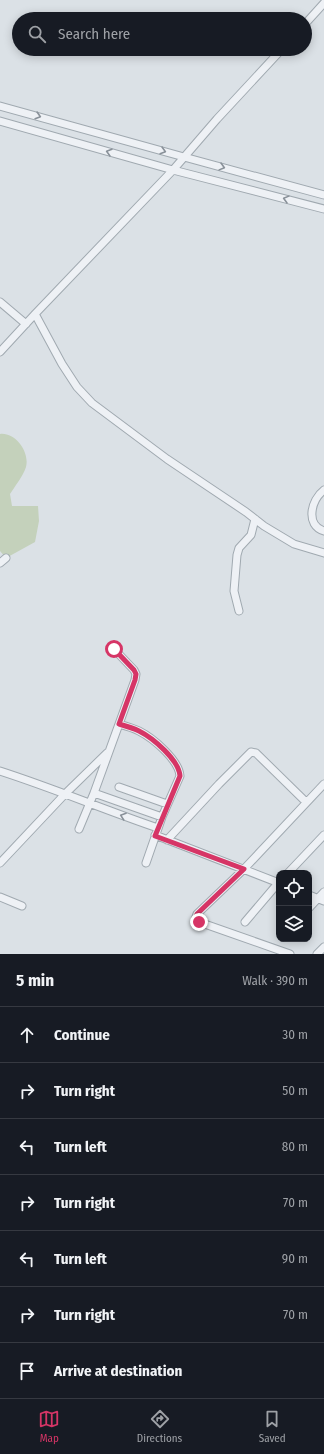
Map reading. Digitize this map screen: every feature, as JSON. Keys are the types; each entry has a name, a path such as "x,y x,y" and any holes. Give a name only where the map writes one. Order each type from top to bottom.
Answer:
{"street":[{"path":"312,16 324,3"},
{"path":"0,352 173,170 217,119 276,56"},
{"path":"0,106 324,195"},
{"path":"0,121 173,170 324,209"},
{"path":"0,302 26,324"},
{"path":"35,314 62,364 77,387 92,403 167,459 264,526 294,544 324,553"},
{"path":"324,490 315,501 312,514 314,524 318,529 324,531"},
{"path":"239,611 234,591 237,555 239,548 252,531 255,519"},
{"path":"0,564 6,558"},
{"path":"79,829 94,793 135,680 136,674 131,666 114,649"},
{"path":"119,724 139,731 155,741 178,767 180,776 167,804 146,863"},
{"path":"0,863 65,794 109,751"},
{"path":"167,840 251,752 256,753 306,802"},
{"path":"0,771 158,828"},
{"path":"290,954 199,922 197,920 197,914 244,869 324,784"},
{"path":"119,787 167,804"},
{"path":"94,793 162,817"},
{"path":"291,870 324,835"},
{"path":"155,836 276,881"},
{"path":"244,922 276,885"},
{"path":"312,906 321,900 324,892"},
{"path":"0,897 22,906"},
{"path":"317,954 324,947"}],"green space":[{"path":"0,434 11,436 20,444 26,455 27,461 25,470 10,494 12,506 38,506 39,521 35,542 6,558 0,551"}],"route":[{"path":"114,649 131,666 136,674 119,724 139,731 155,741 178,767 180,772 180,776 155,836 244,869 197,914 196,918 199,922"}]}
